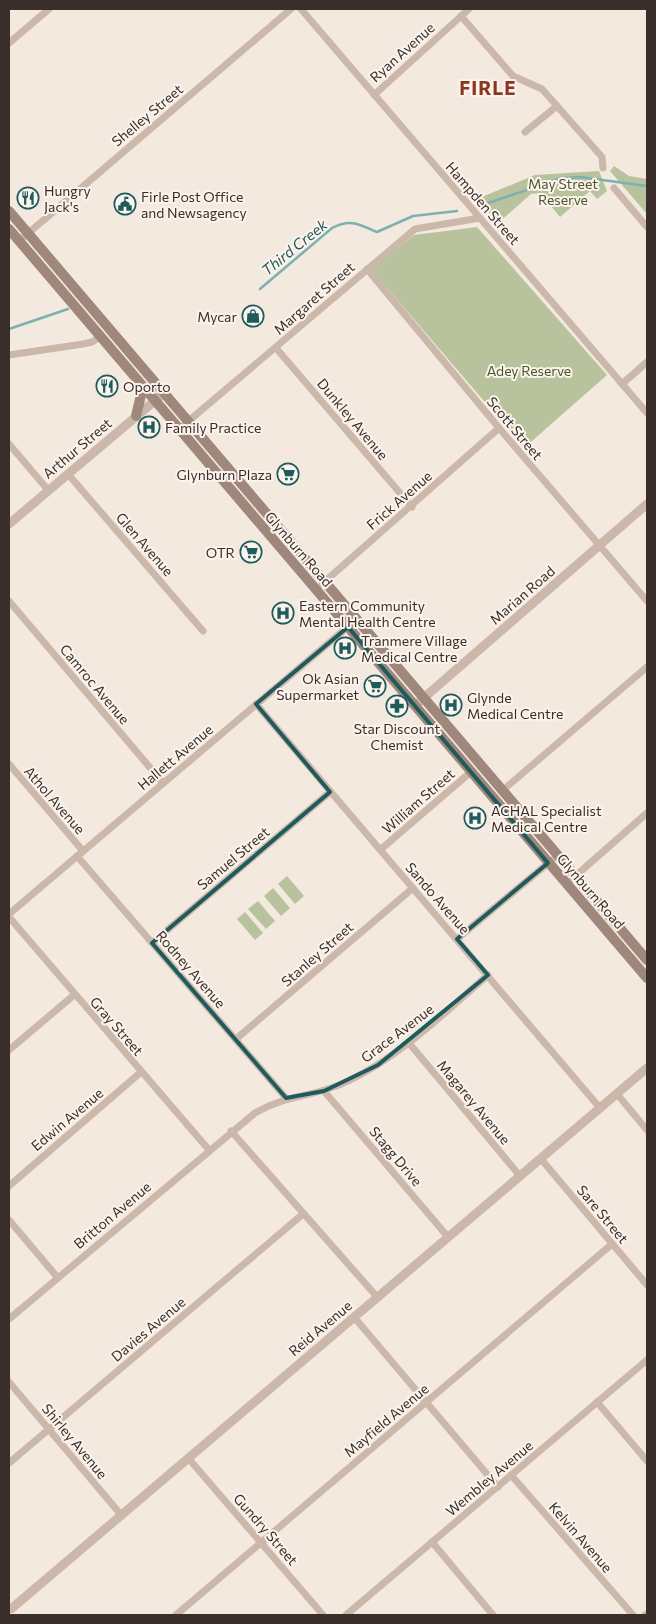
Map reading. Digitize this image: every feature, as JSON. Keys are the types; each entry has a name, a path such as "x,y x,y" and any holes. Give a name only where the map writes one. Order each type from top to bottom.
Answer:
{"main road":[{"name":"Glynburn Road","path":"9,211 576,875 645,964 647,978"},
{"name":"Glynburn Road","path":"9,229 548,862 645,964"},
{"path":"136,416 143,387"},
{"path":"288,538 298,559 297,568"}],"street":[{"path":"9,43 49,9"},
{"name":"Shelley Street","path":"19,241 291,9"},
{"name":"Hampden Street","path":"301,9 647,413"},
{"name":"Ryan Avenue","path":"374,95 469,9"},
{"path":"461,16 513,76 542,89 602,158 603,168"},
{"path":"525,132 556,106"},
{"path":"614,188 647,227"},
{"name":"Margaret Street","path":"180,430 415,229 480,218"},
{"name":"Scott Street","path":"367,269 499,428 647,601"},
{"path":"9,355 83,344 92,342 101,336"},
{"name":"Dunkley Avenue","path":"276,348 412,507"},
{"path":"622,384 647,362"},
{"name":"Arthur Street","path":"9,524 164,393"},
{"name":"Frick Avenue","path":"316,590 499,428"},
{"path":"9,444 48,490"},
{"name":"Glen Avenue","path":"68,474 204,632"},
{"name":"Marian Road","path":"415,706 647,504"},
{"name":"Camroc Avenue","path":"9,601 163,783"},
{"name":"Hallett Avenue","path":"9,915 357,619"},
{"path":"503,790 647,667"},
{"name":"Sando Avenue","path":"256,704 600,1108"},
{"name":"Athol Avenue","path":"9,764 80,853"},
{"name":"William Street","path":"380,850 472,771"},
{"name":"Samuel Street","path":"152,943 330,792"},
{"path":"567,883 647,813"},
{"name":"Rodney Avenue","path":"80,853 152,943 286,1098"},
{"path":"456,939 558,854"},
{"name":"Stanley Street","path":"236,1040 414,888"},
{"name":"Gray Street","path":"9,915 74,995 209,1150"},
{"name":"Grace Avenue","path":"232,1131 255,1113 286,1098 324,1091 366,1072 408,1043 488,975"},
{"path":"9,1050 74,995"},
{"name":"Magarey Avenue","path":"408,1043 520,1176"},
{"name":"Reid Avenue","path":"11,1610 647,1068"},
{"name":"Edwin Avenue","path":"9,1186 141,1072"},
{"name":"Stagg Drive","path":"324,1091 448,1237"},
{"path":"617,1094 647,1130"},
{"path":"232,1131 378,1298"},
{"name":"Britton Avenue","path":"9,1319 232,1131"},
{"name":"Sare Street","path":"540,1159 647,1285"},
{"name":"Davies Avenue","path":"9,1463 303,1214"},
{"path":"9,1220 58,1278"},
{"name":"Mayfield Avenue","path":"176,1615 612,1244"},
{"path":"354,1317 498,1486"},
{"name":"Wembley Avenue","path":"346,1615 647,1360"},
{"name":"Shirley Avenue","path":"9,1382 122,1516"},
{"path":"597,1402 647,1461"},
{"name":"Gundry Street","path":"189,1459 323,1615"},
{"name":"Kelvin Avenue","path":"511,1475 633,1615"},
{"path":"432,1542 493,1615"}],"highlighted area":[{"path":"348,627 548,863 457,939 488,975 378,1065 324,1091 286,1098 152,943 330,792 256,704"}],"green space":[{"name":"May Street Reserve","path":"614,166 629,176 647,179 647,214 610,171"},
{"name":"May Street Reserve","path":"599,171 607,191 597,199 590,191 560,217 540,193 531,194 498,223 477,199 535,175"},
{"name":"Adey Reserve","path":"477,227 607,375 524,448 371,269 414,235"},
{"path":"287,876 304,896 295,904 278,884"},
{"path":"273,888 290,908 281,916 264,896"},
{"path":"258,901 275,921 266,929 248,909"},
{"path":"245,912 263,933 255,940 237,919"}],"waterway":[{"name":"Third Creek","path":"485,204 562,178 580,177 647,186"},
{"name":"Third Creek","path":"260,289 332,228 339,225 350,223 377,232 413,216 457,211"},
{"name":"Third Creek","path":"9,329 68,309"}],"place":[{"name":"Hungry Jack's","path":"28,198"},
{"name":"Firle Post Office and Newsagency","path":"125,204"},
{"name":"Mycar","path":"253,316"},
{"name":"Oporto","path":"107,386"},
{"name":"Family Practice","path":"149,427"},
{"name":"Glynburn Plaza","path":"288,474"},
{"name":"OTR","path":"251,552"},
{"name":"Eastern Community Mental Health Centre","path":"283,613"},
{"name":"Tranmere Village Medical Centre","path":"345,648"},
{"name":"Ok Asian Supermarket","path":"375,686"},
{"name":"Glynde Medical Centre","path":"451,705"},
{"name":"Star Discount Chemist","path":"397,706"},
{"name":"ACHAL Specialist Medical Centre","path":"475,818"}],"district":[{"name":"FIRLE","path":"488,87"}]}
